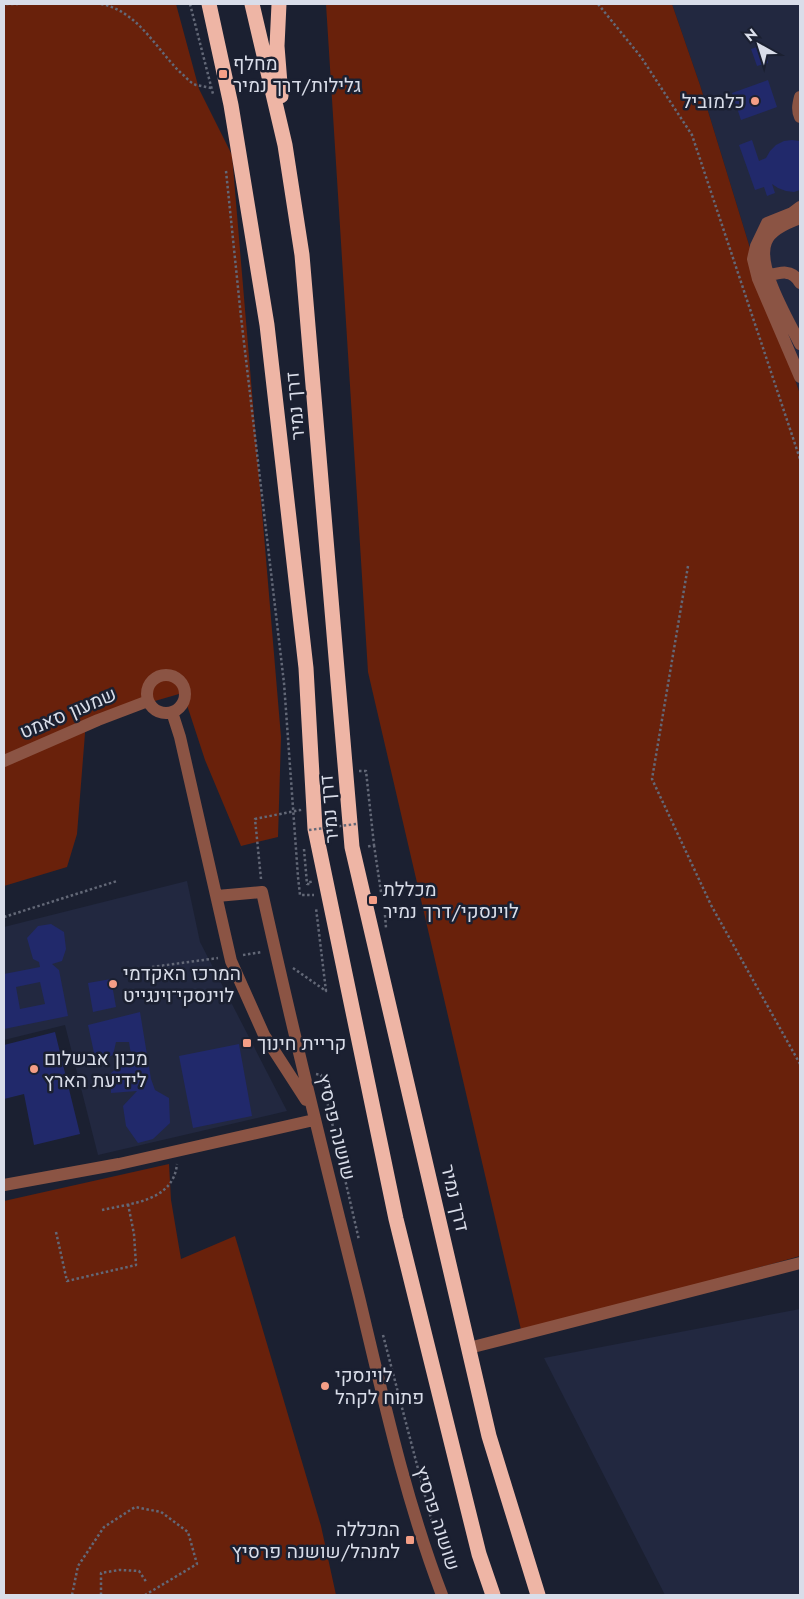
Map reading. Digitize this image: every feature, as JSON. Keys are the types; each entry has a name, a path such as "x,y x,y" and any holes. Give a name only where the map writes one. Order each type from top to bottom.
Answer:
{"highway":[{"name":"דרך נמיר","path":"209,4 231,105 266,325 306,668 315,829 396,1220 479,1554 493,1595"},
{"name":"דרך נמיר","path":"252,4 285,145 302,255 353,849 489,1436 538,1595"},
{"path":"279,4 278,46 285,145"}],"street":[{"path":"800,97 798,105 800,117"},
{"path":"800,207 767,223 756,246 753,258 800,344"},
{"path":"800,218 775,231 766,240 763,278 800,377"},
{"path":"763,278 788,272 796,276 800,283"},
{"path":"160,675 173,675 182,684 185,696 179,707 172,712 162,713 156,710 148,701 147,689 154,678 160,675"},
{"name":"שמעון סאמט","path":"4,761 98,720 148,701"},
{"path":"4,1185 119,1164 313,1114 264,1035 230,956 180,737 172,712"},
{"path":"217,896 262,892"},
{"name":"שושנה פרסיץ","path":"262,892 313,1114 404,1479 430,1564 442,1595"},
{"path":"469,1348 800,1264"}],"path":[{"path":"6,4 18,4"},
{"path":"101,4 109,5 132,19 152,38 169,61 194,84 211,88"},
{"path":"190,4 214,97"},
{"path":"598,4 641,57 692,136 800,459"},
{"path":"225,163 284,683 292,812 300,894 314,895"},
{"path":"688,566 652,779 710,906 800,1064"},
{"path":"358,780 359,770 366,771 381,892"},
{"path":"262,892 255,819 300,810"},
{"path":"309,830 356,824 356,816"},
{"path":"353,849 374,845"},
{"path":"4,917 117,881"},
{"path":"278,965 290,966 326,991 315,904"},
{"path":"152,967 275,950"},
{"path":"303,1072 321,1075 361,1248"},
{"path":"102,1210 155,1198 166,1189 173,1179 177,1168 178,1150"},
{"path":"56,1232 67,1281 136,1265 134,1234 128,1204"},
{"path":"382,1333 435,1532"},
{"path":"72,1595 78,1566 104,1527 136,1507 161,1512 188,1532 197,1564 145,1595"},
{"path":"100,1595 101,1573 119,1570 138,1571 147,1583"}],"shaded area":[{"path":"4,4 176,4 199,89 232,155 281,737 278,837 241,846 205,760 186,702 179,694 86,721 77,834 67,867 4,886"},
{"path":"326,4 672,4 700,85 750,248 800,394 800,1256 522,1334 368,672"},
{"path":"672,4 800,4 800,394 750,248 700,85"},
{"name":"המרכז האקדמי לוינסקי־וינגייט","path":"187,881 200,942 287,1111 98,1155 65,1025 4,1040 4,927"},
{"path":"169,1164 171,1200 181,1259 235,1236 321,1526 336,1595 4,1595 4,1201"},
{"path":"800,1309 800,1595 665,1595 544,1358"}],"building":[{"path":"757,47 758,52 765,50 768,63 757,66 751,49"},
{"path":"768,80 777,107 741,120 732,93"},
{"path":"752,140 759,161 766,158 776,145 784,141 800,141 800,190 794,192 786,191 772,184 775,193 767,196 764,187 755,190 739,145"},
{"path":"51,924 64,932 66,949 62,961 52,964 59,970 68,1016 4,1029 4,974 40,967 39,962 33,959 27,938 38,926","holes":["40,982 45,1004 20,1009 16,987"]},
{"path":"111,979 116,1007 93,1012 88,983"},
{"path":"140,1012 151,1079 155,1090 169,1098 170,1123 153,1139 138,1143 126,1126 123,1106 137,1091 111,1093 111,1073 122,1064 132,1061 129,1042 116,1042 113,1055 96,1062 88,1025"},
{"name":"מכון אבשלום לידיעת הארץ","path":"55,1032 80,1134 34,1145 24,1094 4,1099 4,1045"},
{"path":"239,1044 252,1116 193,1128 179,1056"}],"place":[{"name":"מחלף גלילות/דרך נמיר","path":"223,74"},
{"name":"כלמוביל","path":"755,101"},
{"name":"מכללת לוינסקי/דרך נמיר","path":"373,900"},
{"name":"המרכז האקדמי לוינסקי־וינגייט","path":"113,984"},
{"name":"קריית חינוך","path":"247,1043"},
{"name":"מכון אבשלום לידיעת הארץ","path":"34,1069"},
{"name":"לוינסקי פתוח לקהל","path":"325,1386"},
{"name":"המכללה למנהל/שושנה פרסיץ","path":"410,1540"}]}
